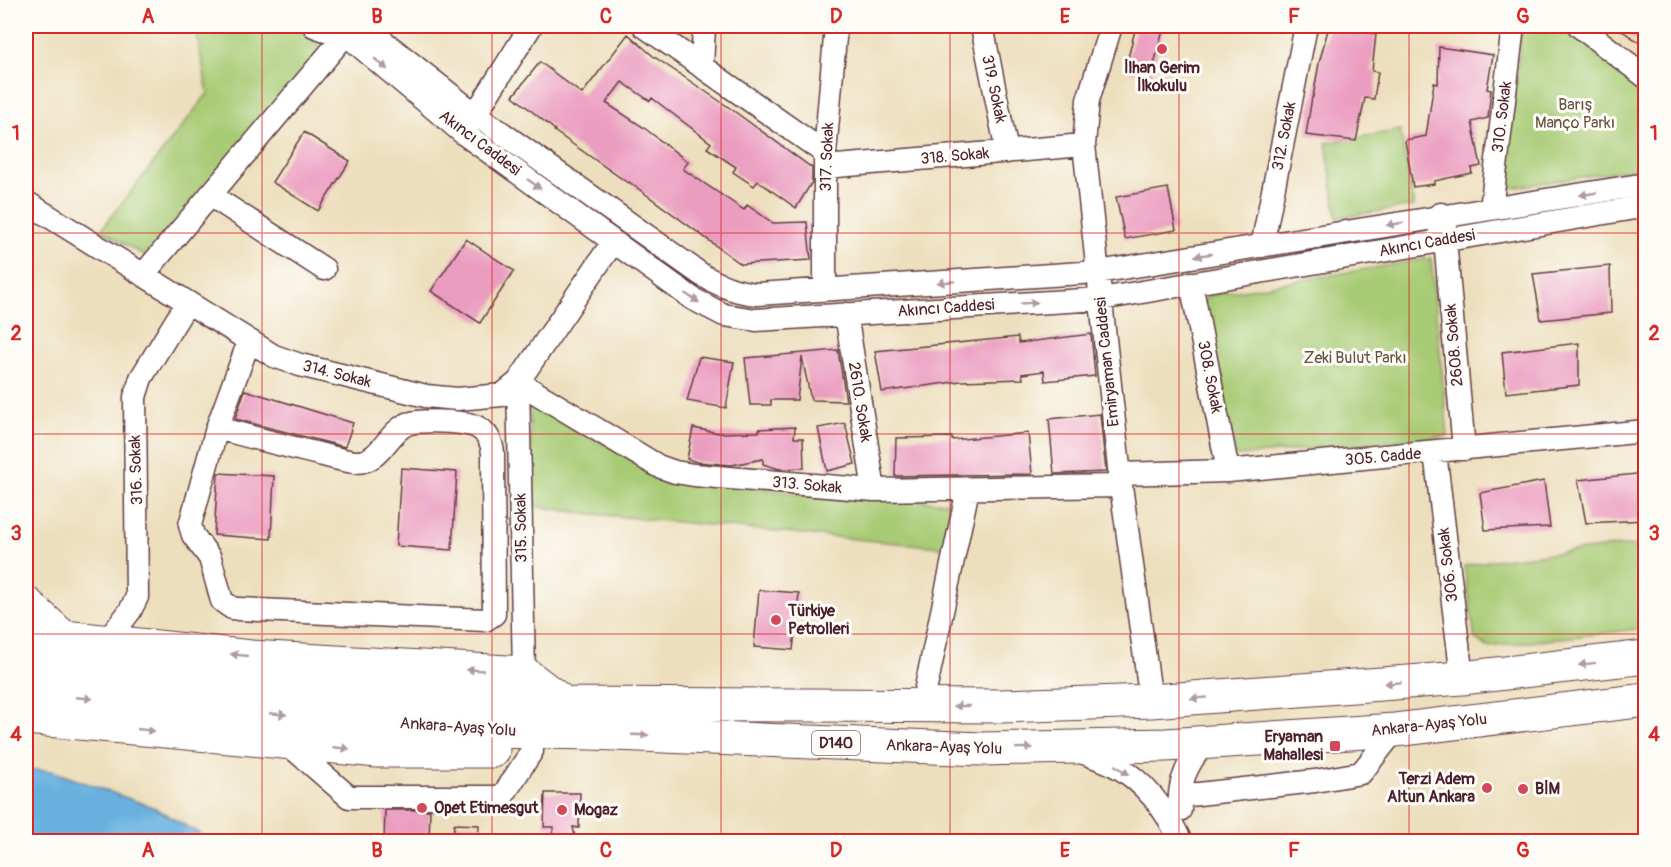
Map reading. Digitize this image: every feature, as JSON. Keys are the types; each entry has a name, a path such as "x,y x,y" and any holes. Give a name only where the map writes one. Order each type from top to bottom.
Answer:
{"highway":[{"path":"26,603 62,636"},
{"path":"26,633 251,657 524,673 565,704"},
{"name":"Ankara-Ayaş Yolu","path":"26,662 411,696 565,704 1001,706 1151,701 1462,678 1646,657"},
{"name":"Ankara-Ayaş Yolu","path":"26,693 485,731 591,733 982,749 1206,742 1395,730 1646,700"},
{"path":"26,718 378,751 531,751 591,733"}],"street":[{"path":"314,26 325,30 347,28"},
{"path":"463,133 531,26"},
{"path":"644,26 825,160"},
{"path":"702,67 704,26"},
{"name":"317. Sokak","path":"825,289 825,160 836,26"},
{"name":"319. Sokak","path":"982,26 1007,152"},
{"name":"Emiryaman Caddesi","path":"1111,26 1088,100 1084,145 1120,480 1151,701"},
{"name":"312. Sokak","path":"1262,246 1306,26"},
{"name":"310. Sokak","path":"1491,209 1513,26"},
{"path":"1580,26 1646,77"},
{"path":"143,275 347,28"},
{"name":"Akıncı Caddesi","path":"347,28 369,30 475,114 714,283 741,292 757,294 1098,272 1262,246 1443,229 1646,206"},
{"name":"Akıncı Caddesi","path":"347,28 463,133 613,242 693,299 724,315 756,320 1101,299 1191,284 1443,229 1491,209 1646,184"},
{"name":"318. Sokak","path":"825,160 1007,152 1084,145"},
{"path":"210,195 324,269"},
{"name":"314. Sokak","path":"26,202 274,356 300,365 426,396 457,399 502,395 518,382 613,242"},
{"name":"2608. Sokak","path":"1443,229 1464,449"},
{"name":"308. Sokak","path":"1191,284 1228,471"},
{"name":"316. Sokak","path":"107,641 130,611 137,597 135,397 141,378 187,303"},
{"name":"2610. Sokak","path":"846,314 874,490"},
{"path":"217,428 355,462 373,457 395,431 409,423 423,421 465,424 482,430 490,440 493,453 494,614 485,620 238,609 226,605 219,595 210,558 193,535 190,525 217,428 249,342"},
{"name":"313. Sokak","path":"518,382 658,465 675,472 874,490 968,489 1120,480"},
{"name":"315. Sokak","path":"518,382 524,673"},
{"name":"305. Cadde","path":"1120,480 1646,431"},
{"name":"306. Sokak","path":"1435,452 1462,678"},
{"path":"922,706 968,489"},
{"path":"1181,796 1315,781 1361,773 1395,730"},
{"path":"1183,842 1180,806 1186,767 1206,742"},
{"path":"288,744 349,797 502,797 531,751"},
{"path":"1068,747 1113,765 1134,778 1174,825 1183,842"}],"green space":[{"path":"195,26 292,26 318,44 319,53 150,259 101,230 208,93"},
{"name":"Barış Manço Parkı","path":"1522,26 1563,26 1645,90 1645,167 1504,189"},
{"path":"1400,130 1414,206 1337,218 1326,143"},
{"name":"Zeki Bulut Parkı","path":"1431,258 1448,436 1236,456 1201,305 1208,296"},
{"path":"529,399 652,472 798,494 956,503 950,548 583,513 534,506"},
{"path":"1620,546 1645,547 1645,628 1488,647 1475,639 1464,566 1494,560"}],"water":[{"path":"26,769 52,771 155,808 212,841 26,841"}],"building":[{"path":"1136,26 1164,26 1151,76 1125,70"},
{"path":"1329,26 1343,26 1376,34 1372,71 1378,72 1374,99 1365,98 1356,141 1306,135 1319,63"},
{"path":"1615,26 1646,26 1646,47"},
{"path":"628,34 653,56 812,168 812,182 796,208 758,181 754,186 733,172 736,167 707,148 711,143 652,98 650,101 622,82 606,103 643,127 688,162 683,169 744,210 747,205 773,223 807,222 811,260 741,264 629,182 554,131 513,96 540,62 582,94"},
{"path":"1439,47 1493,55 1487,89 1491,90 1488,118 1472,122 1481,166 1471,168 1472,173 1434,181 1434,184 1413,187 1405,140 1426,136 1434,83 1438,84"},
{"path":"304,132 350,161 318,211 272,182"},
{"path":"1168,188 1176,230 1125,239 1116,197"},
{"path":"466,239 514,271 480,323 431,291"},
{"path":"1610,266 1611,313 1541,320 1533,274"},
{"path":"1091,334 1095,376 1045,381 1044,371 1022,374 1023,379 961,381 882,392 875,351 1018,337 1019,343"},
{"path":"1579,343 1579,385 1506,393 1502,352"},
{"path":"838,350 846,401 811,400 802,357 797,400 771,400 771,405 750,405 745,358"},
{"path":"699,357 734,362 726,408 687,401"},
{"path":"245,390 353,423 345,447 235,419"},
{"path":"1100,414 1106,472 1054,474 1049,419"},
{"path":"845,423 855,464 827,471 818,428"},
{"path":"795,427 794,438 803,438 804,468 779,469 763,464 763,459 732,465 687,459 693,428 719,433 759,432 759,429"},
{"path":"1028,433 1032,474 895,476 896,438 952,437 952,440"},
{"path":"401,468 457,472 452,550 396,546"},
{"path":"218,473 274,476 271,539 214,535"},
{"path":"1646,473 1646,520 1586,523 1578,480"},
{"path":"1544,481 1550,527 1485,530 1480,493"},
{"path":"759,590 799,593 793,650 754,647"},
{"path":"545,793 580,793 579,828 573,827 576,842 550,842 554,827 544,827"},
{"path":"385,810 430,810 429,842 384,842"},
{"path":"454,824 479,825 478,842 453,842"}],"place":[{"name":"İlhan Gerim İlkokulu","path":"1162,49"},
{"name":"Türkiye Petrolleri","path":"776,620"},
{"name":"Eryaman Mahallesi","path":"1335,746"},
{"name":"Terzi Adem Altun Ankara","path":"1487,788"},
{"name":"BİM","path":"1523,789"},
{"name":"Opet Etimesgut","path":"422,808"},
{"name":"Mogaz","path":"562,810"}]}
